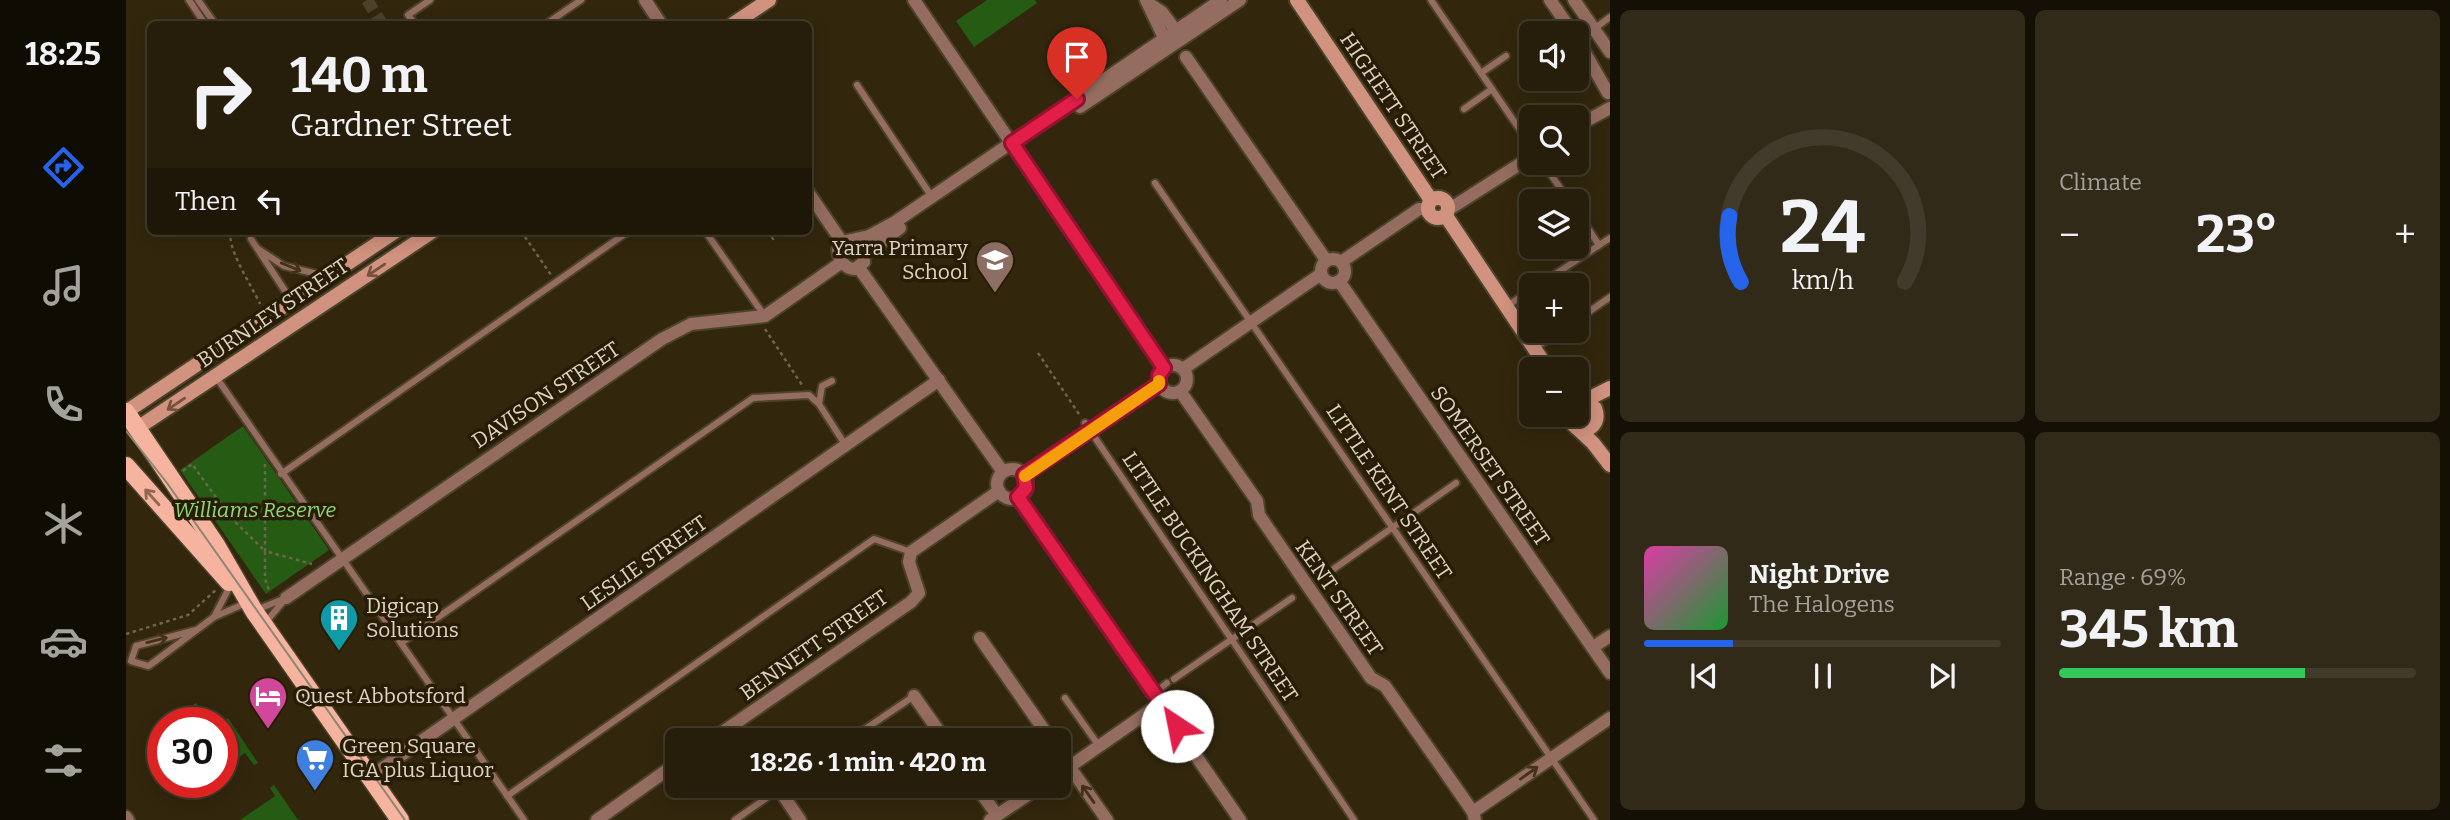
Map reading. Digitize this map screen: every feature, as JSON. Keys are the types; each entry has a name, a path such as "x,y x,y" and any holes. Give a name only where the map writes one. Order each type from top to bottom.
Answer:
{"main road":[{"path":"738,21 769,0"},
{"name":"HIGHETT STREET","path":"1297,0 1428,205"},
{"path":"1428,205 1445,201 1448,212 1505,307 1539,357"},
{"name":"BURNLEY STREET","path":"126,412 390,235"},
{"name":"BURNLEY STREET","path":"131,432 427,235"},
{"path":"291,300 302,320"},
{"path":"1589,403 1610,388"},
{"path":"1589,408 1593,406 1610,451"},
{"path":"1585,427 1587,430 1610,409"},
{"path":"126,412 131,432 216,545 255,613 396,818"},
{"path":"1583,427 1610,465"},
{"path":"126,467 224,586 255,613"}],"street":[{"path":"645,0 659,21"},
{"path":"914,0 1164,368"},
{"path":"1179,35 1221,0"},
{"path":"934,200 862,262 851,269 842,262 838,250 847,242 881,230 934,200 1179,35 1240,0"},
{"path":"1550,0 1565,21"},
{"path":"1574,0 1610,52 1593,64"},
{"path":"1147,2 1166,44"},
{"path":"1147,2 1162,12 1179,35"},
{"path":"1185,57 1326,260 1341,262 1428,205"},
{"path":"1589,58 1609,95 1589,115"},
{"path":"1589,118 1610,108"},
{"path":"1448,212 1519,165"},
{"path":"812,196 862,262 1003,472"},
{"path":"1326,260 1321,266 1321,274 1328,282 1339,281 1345,272 1341,262"},
{"name":"DAVISON STREET","path":"286,598 662,339 691,324 765,323 842,262"},
{"path":"1183,369 1321,274"},
{"name":"SOMERSET STREET","path":"1339,281 1468,475 1610,673"},
{"path":"1171,365 1183,369 1187,381 1180,391 1168,393 1159,384 1159,375 1164,368 1171,365"},
{"name":"LESLIE STREET","path":"370,777 939,380"},
{"path":"1024,475 1087,427 1159,384"},
{"name":"KENT STREET","path":"1180,391 1257,501 1259,515 1371,678 1385,686 1474,816"},
{"path":"1017,470 1024,475 1026,488 1018,497 1005,497 999,491 998,478 1003,472 1017,470"},
{"path":"911,552 999,491"},
{"path":"1018,497 1240,820"},
{"name":"BENNETT STREET","path":"728,728 911,602 919,593 909,562 911,552"},
{"path":"1592,648 1610,636"},
{"path":"980,638 1043,728"},
{"path":"914,696 937,728"},
{"path":"1071,766 1099,747 1158,698"},
{"path":"1474,816 1552,757 1610,718"},
{"path":"597,820 665,772"},
{"path":"1071,779 1107,820"},
{"path":"787,798 800,820"},
{"path":"982,798 993,818 1023,798"}],"lane":[{"path":"189,0 203,21"},
{"path":"198,0 213,21"},
{"path":"413,21 408,15 430,0"},
{"path":"550,21 581,0"},
{"path":"1431,0 1519,128"},
{"path":"1594,29 1610,17"},
{"path":"1481,73 1506,56"},
{"path":"857,85 934,200"},
{"path":"1464,109 1492,89"},
{"name":"LITTLE KENT STREET","path":"1156,183 1594,820"},
{"path":"1589,230 1599,245"},
{"path":"281,474 623,235"},
{"path":"708,235 765,323"},
{"path":"1556,273 1610,238"},
{"path":"251,239 291,300"},
{"path":"258,249 284,266 328,276"},
{"path":"1589,312 1610,297"},
{"path":"1505,307 1519,298"},
{"path":"1533,349 1542,343"},
{"path":"216,377 340,560 524,820"},
{"path":"819,404 822,386 832,381"},
{"path":"401,643 753,398 809,395 819,404 846,446"},
{"name":"LITTLE BUCKINGHAM STREET","path":"1087,427 1354,820"},
{"path":"1325,575 1456,483"},
{"path":"507,796 874,539 911,552"},
{"path":"214,617 224,586"},
{"name":"DAVISON STREET","path":"255,613 276,614 286,598"},
{"name":"DAVISON STREET","path":"255,613 286,598"},
{"path":"1174,679 1292,598"},
{"path":"196,630 137,645 130,659 134,663 149,666 214,617 255,613"},
{"path":"1158,698 1167,683"},
{"path":"867,728 914,696"},
{"path":"1065,698 1099,747"},
{"path":"734,820 766,798"}],"path":[{"path":"231,235 231,247 260,304"},
{"path":"524,235 555,282"},
{"path":"771,235 775,242"},
{"path":"765,323 809,395"},
{"path":"1038,353 1087,427"},
{"path":"265,451 265,579 270,593"},
{"path":"178,474 192,464 231,519 265,551 312,564"},
{"path":"126,634 188,615 224,586"}],"green space":[{"path":"987,0 1035,0 1037,3 974,47 956,21"},
{"name":"Williams Reserve","path":"243,426 329,550 266,594 180,470"},
{"path":"238,733 258,763 254,765 245,753 238,758"},
{"path":"274,785 298,820 240,820 275,796 270,788"}],"tunnel":[{"path":"367,0 380,21"}],"tram line":[{"path":"126,431 167,483 405,820"}],"slow traffic":[{"path":"1025,476 1159,384 1159,381"}],"place":[{"name":"Yarra Primary School","path":"995,294"},
{"name":"Digicap Solutions","path":"339,652"},
{"name":"Quest Abbotsford","path":"268,730"},
{"name":"Green Square IGA plus Liquor","path":"315,792"}],"route":[{"path":"1077,99 1012,143 1164,368 1159,375 1159,384 1024,475 1027,483 1025,492 1018,497 1177,726"}]}
